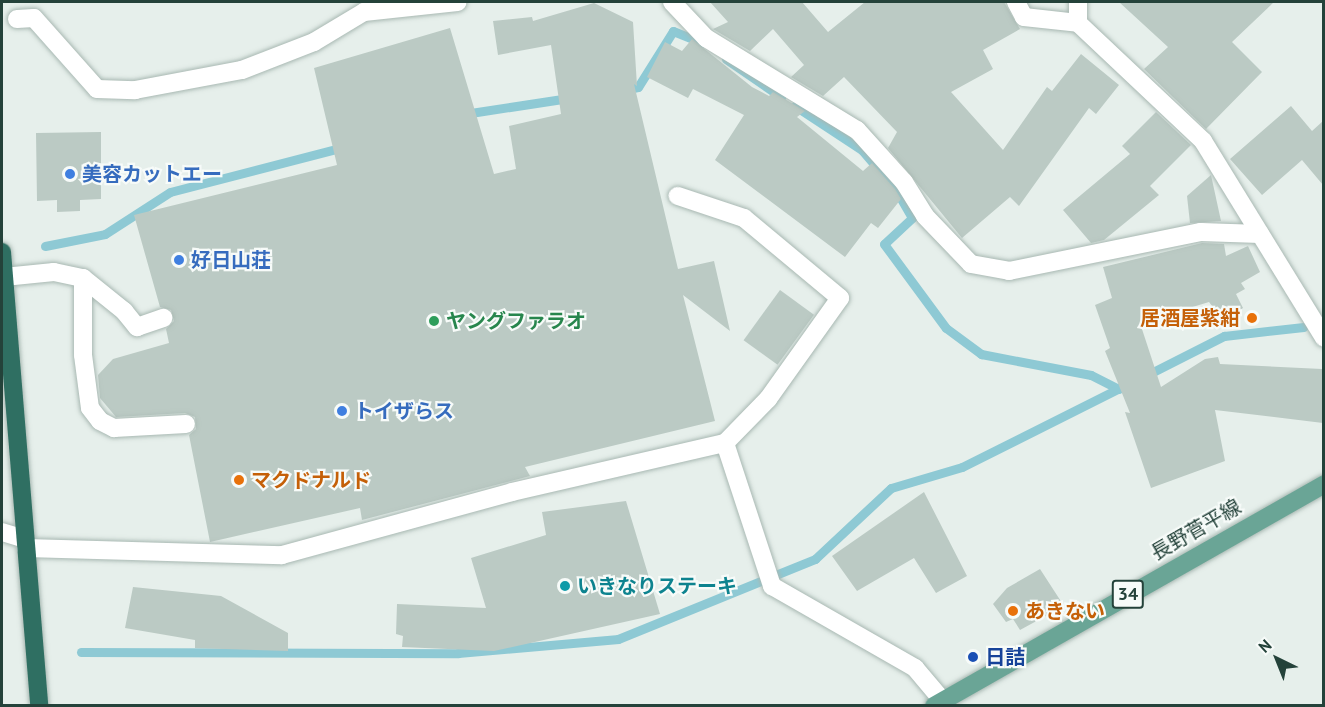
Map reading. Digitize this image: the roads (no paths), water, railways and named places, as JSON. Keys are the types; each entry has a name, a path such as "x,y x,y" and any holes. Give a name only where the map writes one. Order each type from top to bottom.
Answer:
{"highway":[{"path":"2,252 39,705"}],"main road":[{"name":"長野菅平線","path":"936,704 1323,484"}],"street":[{"path":"16,19 34,18 96,89 135,90 242,70 314,42 364,12 457,2"},
{"path":"672,2 706,38 857,130 904,182 925,216 971,264 1009,271 1201,232 1260,234"},
{"path":"1016,2 1024,17 1078,23 1203,141 1323,338"},
{"path":"1078,2 1078,23"},
{"path":"2,532 25,543 282,555 512,492 725,443 768,399 840,298 744,218 678,196"},
{"path":"3,277 54,273 82,278 124,311 137,327 163,318"},
{"path":"82,278 82,355 90,408 100,421 114,428 186,424"},
{"path":"725,443 772,586 915,668 936,704"}],"waterway":[{"path":"624,90 638,87 673,31 702,43"},
{"path":"726,59 781,97"},
{"path":"464,114 569,98"},
{"path":"795,106 862,150 896,190 912,218 884,244 946,328 981,354 1091,375 1119,389"},
{"path":"45,246 105,234 170,192 344,147"},
{"path":"1145,376 1224,336 1303,327"},
{"path":"81,652 458,653 618,639 815,559 891,488 962,467 1122,387"}],"place":[{"name":"美容カットエー","path":"70,174"},
{"name":"好日山荘","path":"179,260"},
{"name":"居酒屋紫紺","path":"1252,318"},
{"name":"ヤングファラオ","path":"434,321"},
{"name":"トイザらス","path":"342,411"},
{"name":"マクドナルド","path":"239,480"},
{"name":"いきなりステーキ","path":"565,586"},
{"name":"あきない","path":"1013,611"},
{"name":"日詰","path":"973,657"}]}
